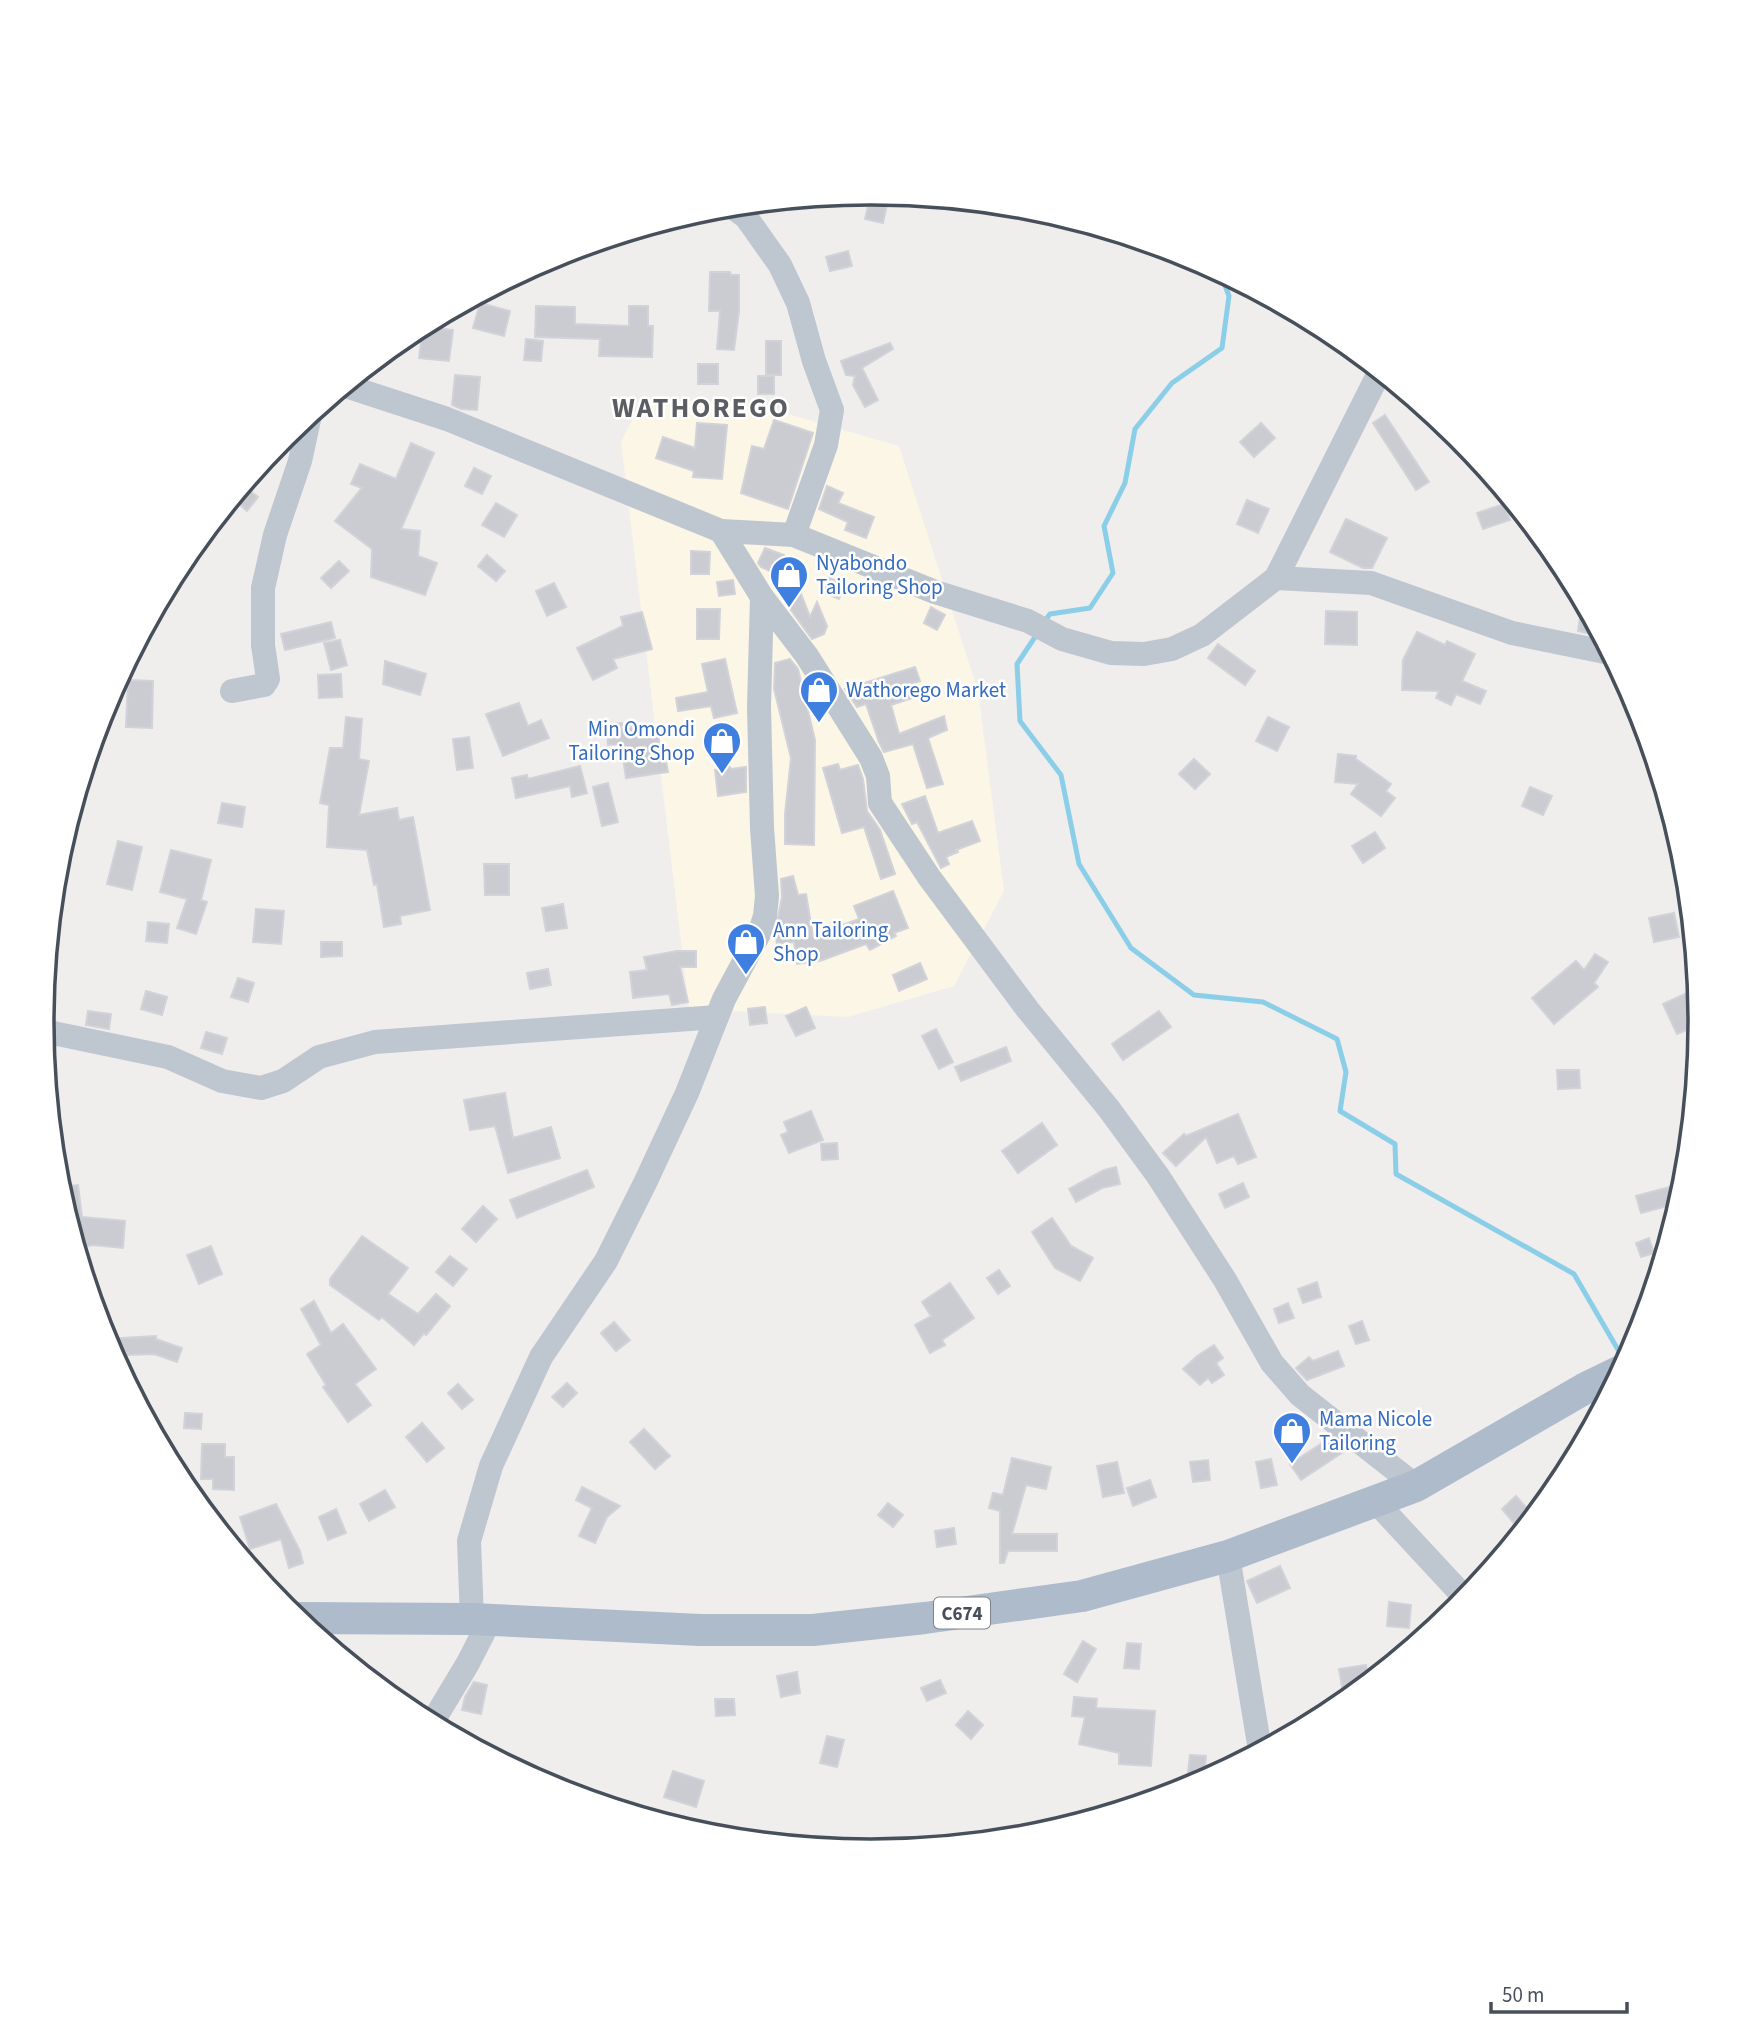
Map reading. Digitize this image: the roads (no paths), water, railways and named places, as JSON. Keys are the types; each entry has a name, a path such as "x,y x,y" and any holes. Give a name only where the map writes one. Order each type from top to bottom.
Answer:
{"main road":[{"name":"C674","path":"314,1618 481,1620 700,1630 813,1630 925,1618 1082,1596 1228,1556 1395,1487 1606,1378"}],"street":[{"path":"744,215 760,234 798,303 814,361 832,410 826,445 794,535"},
{"path":"356,389 447,419 721,531 794,535 935,592 1028,621 1062,639 1111,653 1144,654 1172,649 1202,635 1276,578 1376,380"},
{"path":"232,691 264,685 268,679 263,645 263,588 275,535 300,461 306,433"},
{"path":"721,531 762,597 807,656 871,758 878,776 880,803 922,867 1028,1010 1109,1109 1158,1176 1225,1280 1272,1363 1300,1395 1395,1487 1460,1589"},
{"path":"1276,578 1371,583 1512,633 1599,651"},
{"path":"437,1714 468,1663 481,1620 469,1541 491,1466 541,1357 606,1261 687,1093 717,1017 759,934 766,906 760,720 762,597"},
{"path":"54,1034 168,1057 222,1081 261,1088 283,1081 319,1057 375,1042 717,1017"},
{"path":"1228,1556 1259,1741"}],"waterway":[{"path":"1044,622 1050,614 1090,608 1113,573 1104,526 1125,483 1135,429 1172,383 1222,348 1229,296 1225,285"},
{"path":"1037,634 1017,664 1020,721 1061,775 1079,864 1131,948 1194,995 1263,1002 1337,1039 1346,1072 1340,1111 1395,1144 1396,1174 1574,1274 1619,1352"}],"place":[{"name":"Nyabondo Tailoring Shop","path":"789,609"},
{"name":"Wathorego Market","path":"819,724"},
{"name":"Min Omondi Tailoring Shop","path":"722,775"},
{"name":"Ann Tailoring Shop","path":"746,976"},
{"name":"Mama Nicole Tailoring","path":"1292,1465"}],"district":[{"name":"WATHOREGO","path":"701,407"}]}
